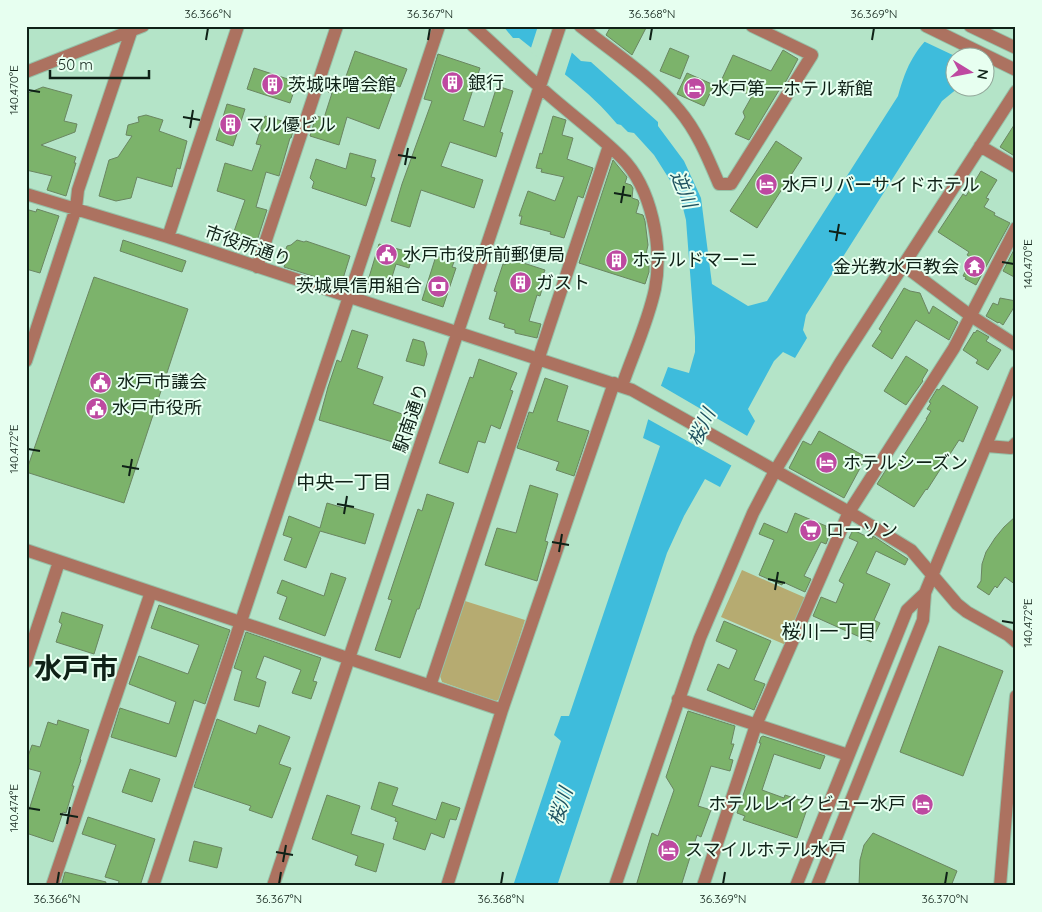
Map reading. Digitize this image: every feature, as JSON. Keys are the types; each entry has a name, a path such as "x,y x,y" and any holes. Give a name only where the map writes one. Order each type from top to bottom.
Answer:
{"street":[{"path":"26,72 144,26"},
{"path":"168,237 238,26"},
{"path":"257,267 337,26"},
{"path":"153,886 439,26"},
{"path":"447,886 502,710 618,385 651,305 658,267 654,220 634,174 622,158 542,81 473,26"},
{"name":"駅南通り","path":"273,886 560,26"},
{"path":"580,26 666,95 695,132 719,184 731,184 812,55 752,26"},
{"path":"926,26 1016,70"},
{"path":"970,26 1016,48"},
{"path":"26,361 76,208 78,190 131,32"},
{"path":"616,886 678,699 713,606 753,513 775,471 840,363 1016,91"},
{"path":"430,686 609,146"},
{"path":"980,146 1016,167"},
{"name":"市役所通り","path":"26,194 168,237 618,385 640,394 849,512 911,550 946,593 962,608 1008,635 1016,642"},
{"path":"703,886 756,725 849,512 954,348 1016,228"},
{"path":"903,265 971,316 1016,345"},
{"path":"796,886 906,610 925,593 934,576 1016,372"},
{"path":"987,446 1011,448 1016,443"},
{"path":"26,550 502,710"},
{"path":"26,662 59,562"},
{"path":"52,886 151,592"},
{"path":"817,886 923,620 925,593"},
{"path":"1000,886 1016,696"},
{"path":"678,699 848,755"}],"shaded area":[{"path":"742,570 806,598 786,645 721,617"},
{"path":"465,601 525,620 500,699 496,701 442,682 440,676"}],"water":[{"path":"503,26 543,26 581,61 591,62 658,122 658,126 684,161 701,198 712,284 748,306 767,301 898,96 909,66 924,42 940,26 968,48 944,48 944,98 946,98 806,315 803,330 807,338 795,358 783,352 774,361 748,409 755,421 720,487 705,479 684,516 667,553 557,886 513,886 561,741 554,735 561,716 569,716 660,446 643,438 648,420 668,367 689,373 695,352 695,337 686,220 680,196 654,155 634,133 628,132 621,125 617,124 583,89 519,38 513,38"}],"pier":[{"path":"538,26 547,26 573,49 564,77 530,51"},
{"path":"936,26 999,26 987,48 944,48 944,51 921,40"},
{"path":"658,384 749,437 734,467 646,418"}],"building":[{"path":"611,26 647,26 632,55 606,35"},
{"path":"670,48 689,56 680,79 660,71"},
{"path":"783,50 798,59 782,88 749,140 735,134 745,117 743,112 752,96 721,81 733,55 771,71"},
{"path":"355,51 407,69 400,87 395,85 379,129 347,117 339,145 310,136 316,116 324,118 332,93 328,92 333,79 344,82"},
{"path":"438,54 480,68 463,120 484,127 497,86 513,91 500,132 503,133 496,157 450,142 441,166 483,180 474,208 421,190 410,227 391,221 402,184 432,101 424,99"},
{"name":"茨城味噌会館","path":"254,68 297,82 290,103 247,89"},
{"name":"水戸第一ホテル新館","path":"687,73 714,85 704,106 677,94"},
{"path":"43,87 72,95 64,121 77,124 75,132 41,145 76,157 66,196 47,190 52,176 26,170 26,105 28,93"},
{"name":"マル優ビル","path":"227,104 245,109 233,146 216,140"},
{"path":"146,115 163,120 159,131 187,141 180,169 177,168 172,187 137,177 131,198 116,201 99,196 109,160 118,157 132,136 126,135 128,125 139,122 138,117"},
{"path":"265,116 295,125 279,176 266,172 256,207 267,210 255,247 252,250 230,243 245,200 217,191 225,163 252,171 261,145 256,144"},
{"path":"553,116 566,120 562,135 573,138 567,159 593,168 583,198 578,196 564,238 550,234 551,232 520,224 522,216 519,216 528,191 555,201 564,177 541,172 542,169 536,168"},
{"path":"1016,122 1016,157 1000,147"},
{"name":"水戸リバーサイドホテル","path":"776,141 802,158 757,228 730,211"},
{"path":"350,153 376,160 371,177 375,178 366,206 312,188 314,182 310,178 316,159 346,169"},
{"path":"613,160 627,177 625,183 633,188 632,198 638,200 639,203 636,213 643,215 645,221 648,245 646,254 649,255 649,272 645,284 579,263"},
{"path":"981,171 997,180 986,198 989,199 984,207 995,213 994,215 1010,223 976,285 963,276 972,258 967,255 969,252 938,232 963,194 966,196"},
{"path":"37,209 59,216 40,273 26,269 26,219 29,210 36,212"},
{"path":"123,240 186,261 182,272 120,251"},
{"path":"297,240 306,241 350,256 341,285 284,267 287,258 283,257 287,246"},
{"path":"379,244 413,253 409,268 396,264 388,290 367,284"},
{"path":"1016,246 1016,278 1003,271"},
{"name":"茨城県信用組合","path":"436,256 454,262 452,267 456,268 443,307 422,300"},
{"path":"508,258 545,270 543,275 546,276 540,296 537,295 529,321 541,324 537,338 515,333 515,330 504,327 505,324 489,319 497,292 494,291 503,264 505,265"},
{"path":"94,277 188,309 124,503 26,472"},
{"path":"904,288 920,293 929,314 933,306 958,322 949,340 916,320 892,359 872,346 882,331 879,329"},
{"path":"1000,298 1016,301 1003,325 986,316 993,303 998,305"},
{"path":"352,330 368,335 357,368 383,377 373,404 405,415 396,443 319,420 337,360 341,362"},
{"path":"977,330 989,337 986,341 1001,350 988,370 976,363 978,360 963,350"},
{"path":"413,339 424,342 427,354 424,366 406,361"},
{"path":"906,356 928,370 923,381 906,405 884,391"},
{"path":"479,359 517,373 510,390 513,391 500,429 491,425 485,443 478,441 468,473 439,463 470,377 473,378"},
{"path":"545,378 568,386 557,421 589,431 574,476 556,470 559,462 517,448 529,412 533,413"},
{"path":"943,385 978,407 963,442 959,440 914,507 877,484 889,465 895,469 927,419 931,411 927,409 931,403 929,402 937,389 939,390"},
{"name":"ホテルシーズン","path":"819,431 866,457 844,498 789,468 803,441 811,445"},
{"path":"530,485 558,494 545,541 548,542 537,581 485,565 497,528 516,533"},
{"path":"427,494 454,503 419,609 417,609 400,658 375,650 392,600 388,599 418,509 422,511"},
{"path":"327,503 374,514 365,544 320,531 306,568 284,560 292,538 283,535 289,516 320,528"},
{"path":"795,513 826,526 825,528 831,531 826,544 821,542 804,576 811,579 805,592 783,582 782,585 759,575 774,540 759,534 764,523 787,533"},
{"path":"1016,516 1016,585 1005,577 989,595 977,587 981,581 982,564 986,552 1004,527"},
{"path":"853,530 872,539 873,536 908,559 905,565 876,551 866,573 890,584 874,620 880,623 871,642 813,616 821,597 836,603 844,584 839,581 858,542 849,538"},
{"path":"331,573 346,578 325,636 279,619 287,597 277,593 282,580 324,596"},
{"path":"159,605 230,630 205,704 194,700 176,757 111,737 120,708 169,724 176,702 129,684 139,656 188,674 199,645 151,628"},
{"path":"62,612 103,625 94,654 56,642 62,624 59,622"},
{"path":"724,621 771,641 754,680 765,684 754,710 707,690 718,664 729,669 737,650 716,641"},
{"path":"246,632 321,658 313,681 317,682 311,699 292,693 301,670 264,656 256,678 266,682 259,707 234,700 242,671 234,668"},
{"path":"939,646 1003,671 963,776 900,752"},
{"path":"688,711 735,726 731,744 734,744 729,759 733,760 730,771 711,766 698,806 711,810 701,837 697,835 681,886 636,886 652,833 658,836 674,790 666,777"},
{"path":"217,719 256,734 259,725 290,737 279,764 291,768 272,818 249,810 251,806 194,787"},
{"path":"58,720 89,730 66,813 63,812 53,842 26,833 26,809 29,810 41,772 26,768 26,762 32,745 40,747 48,722 57,725"},
{"path":"763,736 825,756 820,769 774,754 762,790 784,798 785,795 803,801 801,808 807,809 797,838 743,820 745,816 737,813 761,743 759,743 761,737"},
{"path":"130,769 160,779 152,802 122,792"},
{"path":"379,782 398,788 392,805 436,820 442,802 460,808 456,820 450,819 444,838 431,833 425,850 393,839 398,822 395,821 396,818 371,809"},
{"path":"327,795 360,806 351,834 384,844 376,872 355,865 358,856 312,839"},
{"path":"88,817 155,839 140,886 118,886 119,881 105,877 116,845 82,834"},
{"path":"873,833 957,871 951,886 859,886 860,860 864,845"},
{"path":"194,841 222,848 217,868 189,861"},
{"path":"65,872 106,882 105,886 61,886"}],"place":[{"name":"銀行","path":"452,83"},
{"name":"茨城味噌会館","path":"272,85"},
{"name":"水戸第一ホテル新館","path":"695,89"},
{"name":"マル優ビル","path":"230,125"},
{"name":"水戸リバーサイドホテル","path":"766,185"},
{"name":"水戸市役所前郵便局","path":"387,255"},
{"name":"ホテルドマーニ","path":"616,260"},
{"name":"金光教水戸教会","path":"975,267"},
{"name":"ガスト","path":"520,283"},
{"name":"茨城県信用組合","path":"438,286"},
{"name":"水戸市議会","path":"101,382"},
{"name":"水戸市役所","path":"96,408"},
{"name":"ホテルシーズン","path":"827,463"},
{"name":"ローソン","path":"810,530"},
{"name":"ホテルレイクビュー水戸","path":"922,804"},
{"name":"スマイルホテル水戸","path":"669,850"}],"district":[{"name":"中央一丁目","path":"344,482"},
{"name":"桜川一丁目","path":"829,631"},
{"name":"水戸市","path":"76,668"}],"water label":[{"name":"逆川","path":"684,189"},
{"name":"桜川","path":"701,427"},
{"name":"桜川","path":"560,806"}]}
